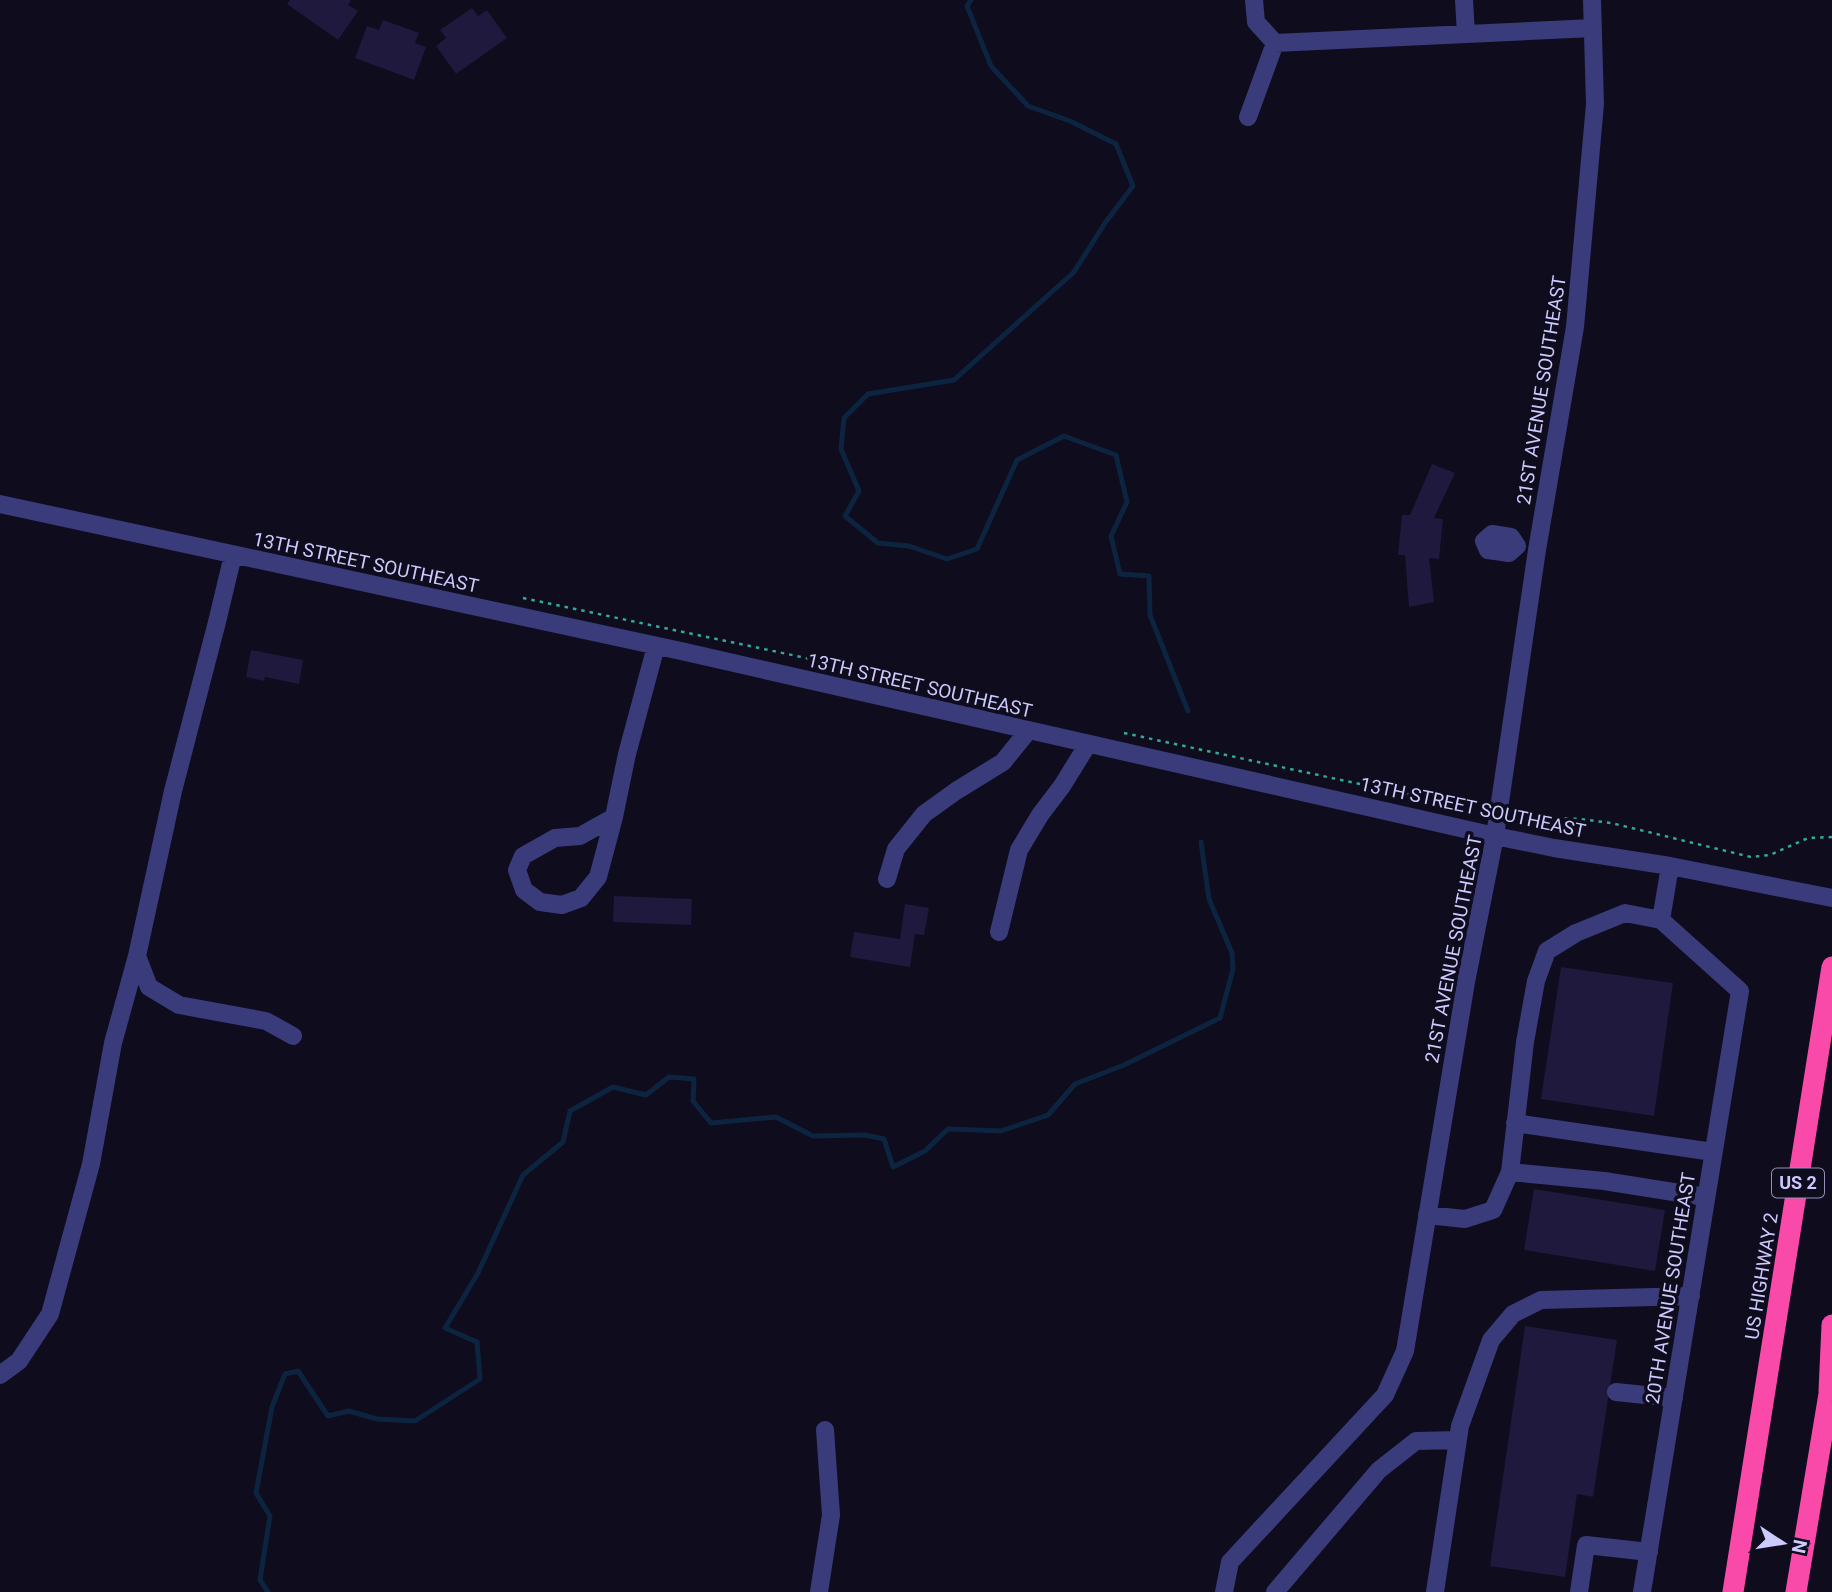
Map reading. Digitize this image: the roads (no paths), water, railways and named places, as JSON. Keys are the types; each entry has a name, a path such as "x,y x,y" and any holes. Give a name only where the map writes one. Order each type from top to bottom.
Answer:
{"highway":[{"name":"US HIGHWAY 2","path":"1733,1592 1832,967"},
{"path":"1796,1592 1830,1386 1832,1325"}],"street":[{"path":"1254,0 1256,22 1275,43"},
{"path":"1464,0 1466,34"},
{"name":"21ST AVENUE SOUTHEAST","path":"1224,1592 1230,1562 1385,1395 1405,1351 1466,982 1495,836 1537,550 1575,327 1595,104 1592,0"},
{"path":"1275,43 1593,28"},
{"path":"1248,117 1275,43"},
{"name":"13TH STREET SOUTHEAST","path":"0,505 656,646 1495,836 1670,866 1832,898"},
{"path":"1482,540 1488,550 1509,553 1517,546 1537,550"},
{"path":"0,1375 19,1361 50,1314 91,1164 113,1043 137,956 173,791 233,555"},
{"path":"614,817 580,836 555,838 523,856 517,870 524,890 540,902 562,905 581,898 598,877 614,817 627,754 656,646"},
{"path":"887,878 896,849 924,814 1003,762 1028,731"},
{"path":"999,932 1019,850 1088,744"},
{"path":"1427,1215 1465,1219 1493,1210 1510,1172 1525,1042 1536,981 1547,951 1576,933 1625,913 1661,920 1670,866"},
{"name":"20TH AVENUE SOUTHEAST","path":"1642,1592 1740,991 1661,920"},
{"path":"137,956 149,987 179,1005 266,1021 293,1037"},
{"path":"1515,1123 1713,1152"},
{"path":"1510,1172 1604,1181 1705,1197"},
{"path":"1435,1592 1460,1426 1491,1340 1513,1314 1541,1300 1691,1296"},
{"path":"1616,1392 1674,1398"},
{"path":"819,1592 831,1515 825,1430"},
{"path":"1275,1592 1380,1470 1416,1441 1458,1440"},
{"path":"1579,1592 1578,1544 1648,1552"}],"waterway":[{"path":"971,0 967,6 991,66 1028,106 1070,121 1116,144 1133,186 1105,223 1074,272 954,380 868,394 844,418 841,449 859,491 845,516 878,543 909,546 947,559 977,549 1017,460 1064,436 1116,455 1127,502 1111,536 1120,574 1149,576 1150,615 1188,711"},
{"path":"268,1592 260,1580 270,1516 256,1493 272,1407 285,1374 298,1371 328,1416 349,1411 377,1419 415,1421 480,1379 477,1342 445,1328 478,1273 523,1175 563,1142 570,1111 613,1087 646,1095 669,1077 694,1079 693,1101 711,1123 776,1117 813,1136 865,1135 884,1139 893,1167 925,1151 948,1129 1001,1131 1048,1115 1075,1084 1124,1065 1220,1018 1233,969 1232,953 1209,899 1201,842"}]}
